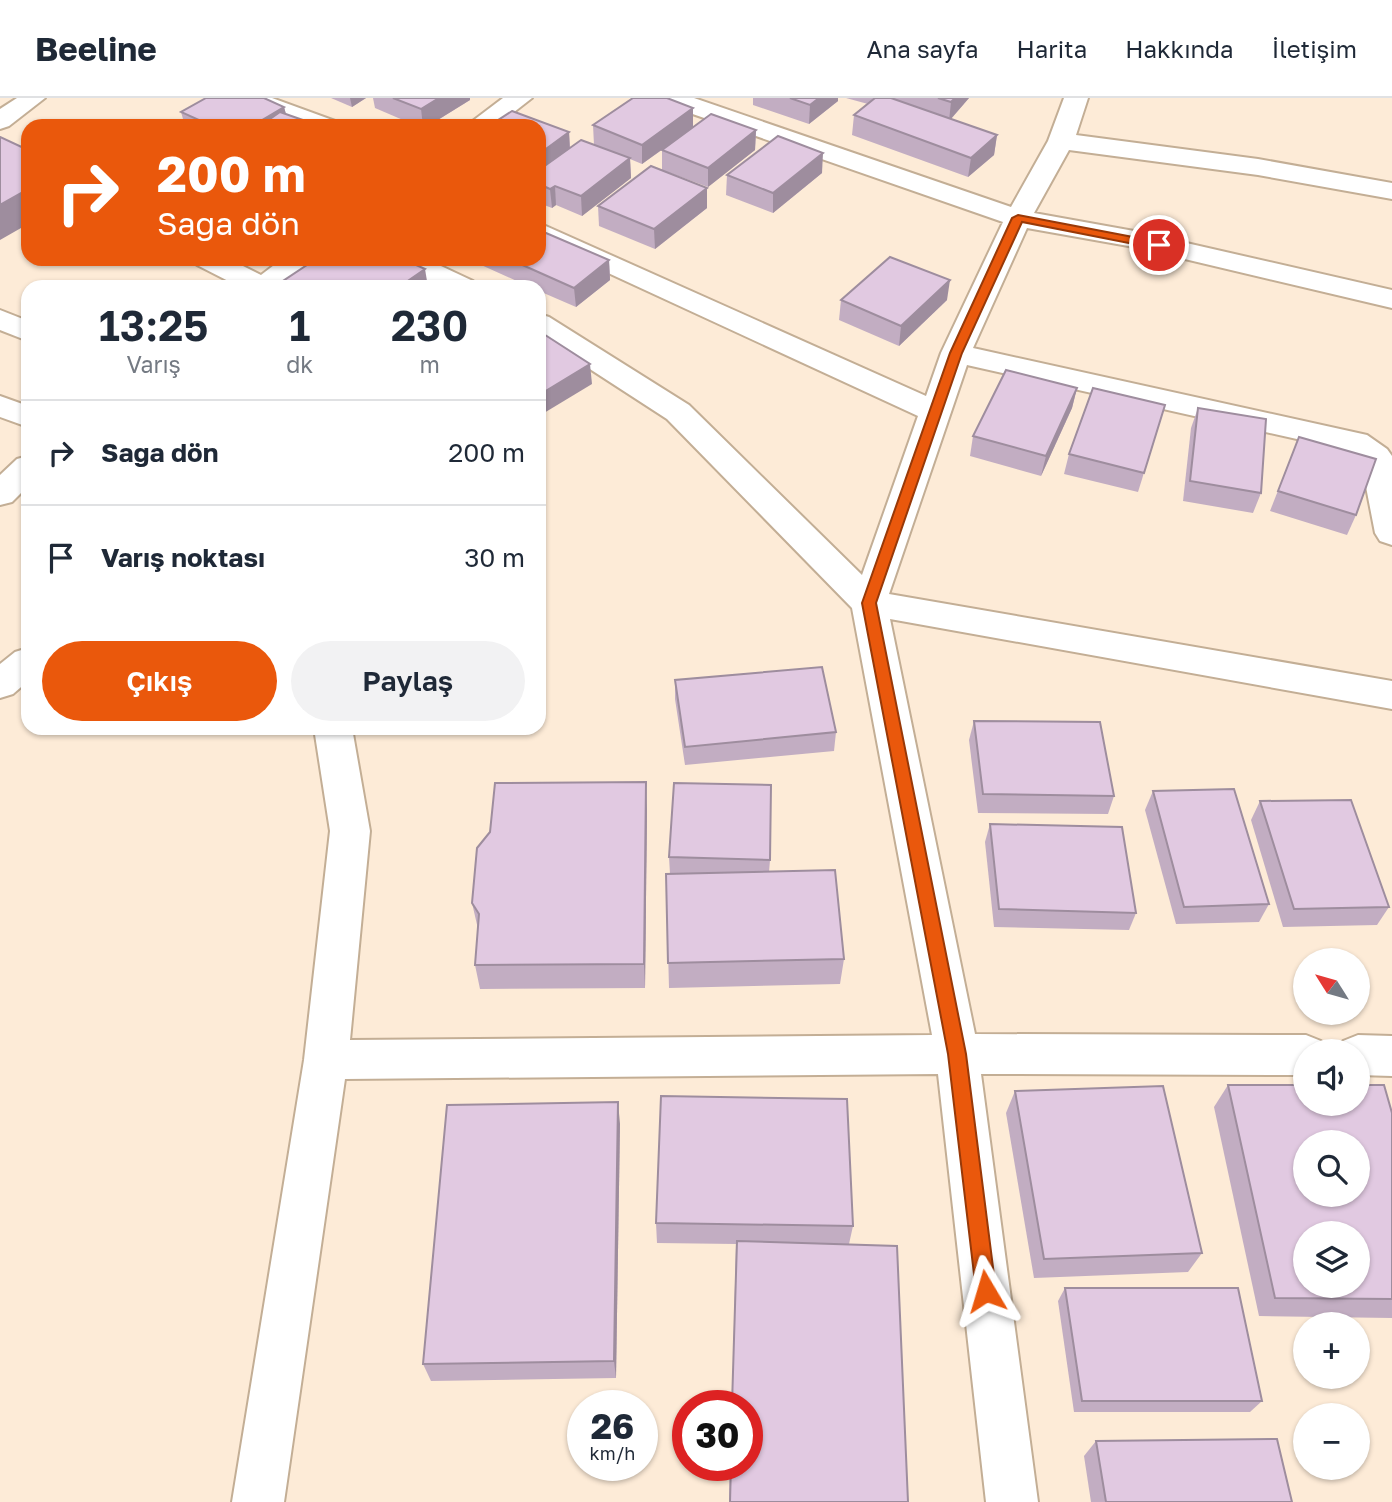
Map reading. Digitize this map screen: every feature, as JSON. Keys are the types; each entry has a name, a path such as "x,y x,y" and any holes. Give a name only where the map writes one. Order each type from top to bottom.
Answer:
{"street":[{"path":"0,121 33,98"},
{"path":"248,98 306,119"},
{"path":"489,119 520,98"},
{"path":"670,98 1018,218 1134,239 1392,299"},
{"path":"1012,1502 957,1054 869,603 956,353 1018,218 1061,141 1067,100"},
{"path":"1061,141 1258,167 1392,191"},
{"path":"546,233 935,412"},
{"path":"221,266 249,280"},
{"path":"272,280 290,266"},
{"path":"419,266 448,280"},
{"path":"0,319 21,329"},
{"path":"546,327 678,412 869,603 1392,695"},
{"path":"956,353 1356,442 1376,456 1392,533"},
{"path":"0,406 21,414"},
{"path":"0,494 21,474"},
{"path":"0,684 21,667"},
{"path":"258,1502 326,1060 350,831 333,735"},
{"path":"326,1060 957,1054 1293,1055"},
{"path":"1370,1055 1392,1056"}],"building":[{"path":"206,98 264,98 284,107 264,119 196,119 181,112"},
{"path":"393,98 439,98 421,109"},
{"path":"633,98 667,98 693,108 642,145 593,125"},
{"path":"790,98 819,98 810,105"},
{"path":"875,98 891,98 997,135 971,158 854,115"},
{"path":"938,98 955,98 951,102"},
{"path":"512,111 534,119 500,119"},
{"path":"280,112 300,119 270,119"},
{"path":"711,114 756,130 708,168 662,150"},
{"path":"546,124 569,132 546,149"},
{"path":"778,136 823,153 773,193 727,175"},
{"path":"0,137 21,147 21,193 0,205"},
{"path":"581,140 630,158 581,196 555,186 550,189 546,187 546,165"},
{"path":"651,166 707,188 654,229 598,206"},
{"path":"546,233 609,260 574,288 525,266 546,266"},
{"path":"890,257 950,280 901,326 841,300"},
{"path":"306,266 418,266 425,269 409,280 284,280"},
{"path":"546,336 590,364 546,391"},
{"path":"1006,370 1077,388 1046,456 973,436"},
{"path":"1093,388 1165,405 1144,473 1069,454"},
{"path":"1198,408 1266,419 1261,493 1190,481"},
{"path":"1299,437 1376,459 1356,515 1278,491"},
{"path":"822,667 836,732 685,747 675,680"},
{"path":"974,721 1100,722 1114,796 983,794"},
{"path":"646,782 644,964 475,965 479,914 472,903 477,848 490,832 495,783"},
{"path":"674,783 771,785 770,860 669,857"},
{"path":"1234,789 1269,904 1184,907 1153,791"},
{"path":"1351,800 1389,907 1294,909 1260,801"},
{"path":"990,824 1122,827 1136,913 999,909"},
{"path":"835,870 844,959 668,963 666,874"},
{"path":"1228,1085 1293,1085 1293,1116 1370,1116 1370,1085 1384,1085 1392,1113 1392,1299 1275,1298"},
{"path":"1163,1086 1202,1253 1044,1259 1015,1091"},
{"path":"661,1096 847,1099 853,1226 656,1223"},
{"path":"618,1102 614,1361 423,1364 447,1105"},
{"path":"737,1241 897,1246 908,1502 730,1502 731,1481 763,1481 763,1390 732,1390"},
{"path":"1065,1288 1238,1288 1262,1401 1082,1401"},
{"path":"1277,1439 1292,1502 1106,1502 1096,1441"}],"route":[{"path":"986,1291 957,1054 869,603 956,353 1018,218 1159,245"}]}
